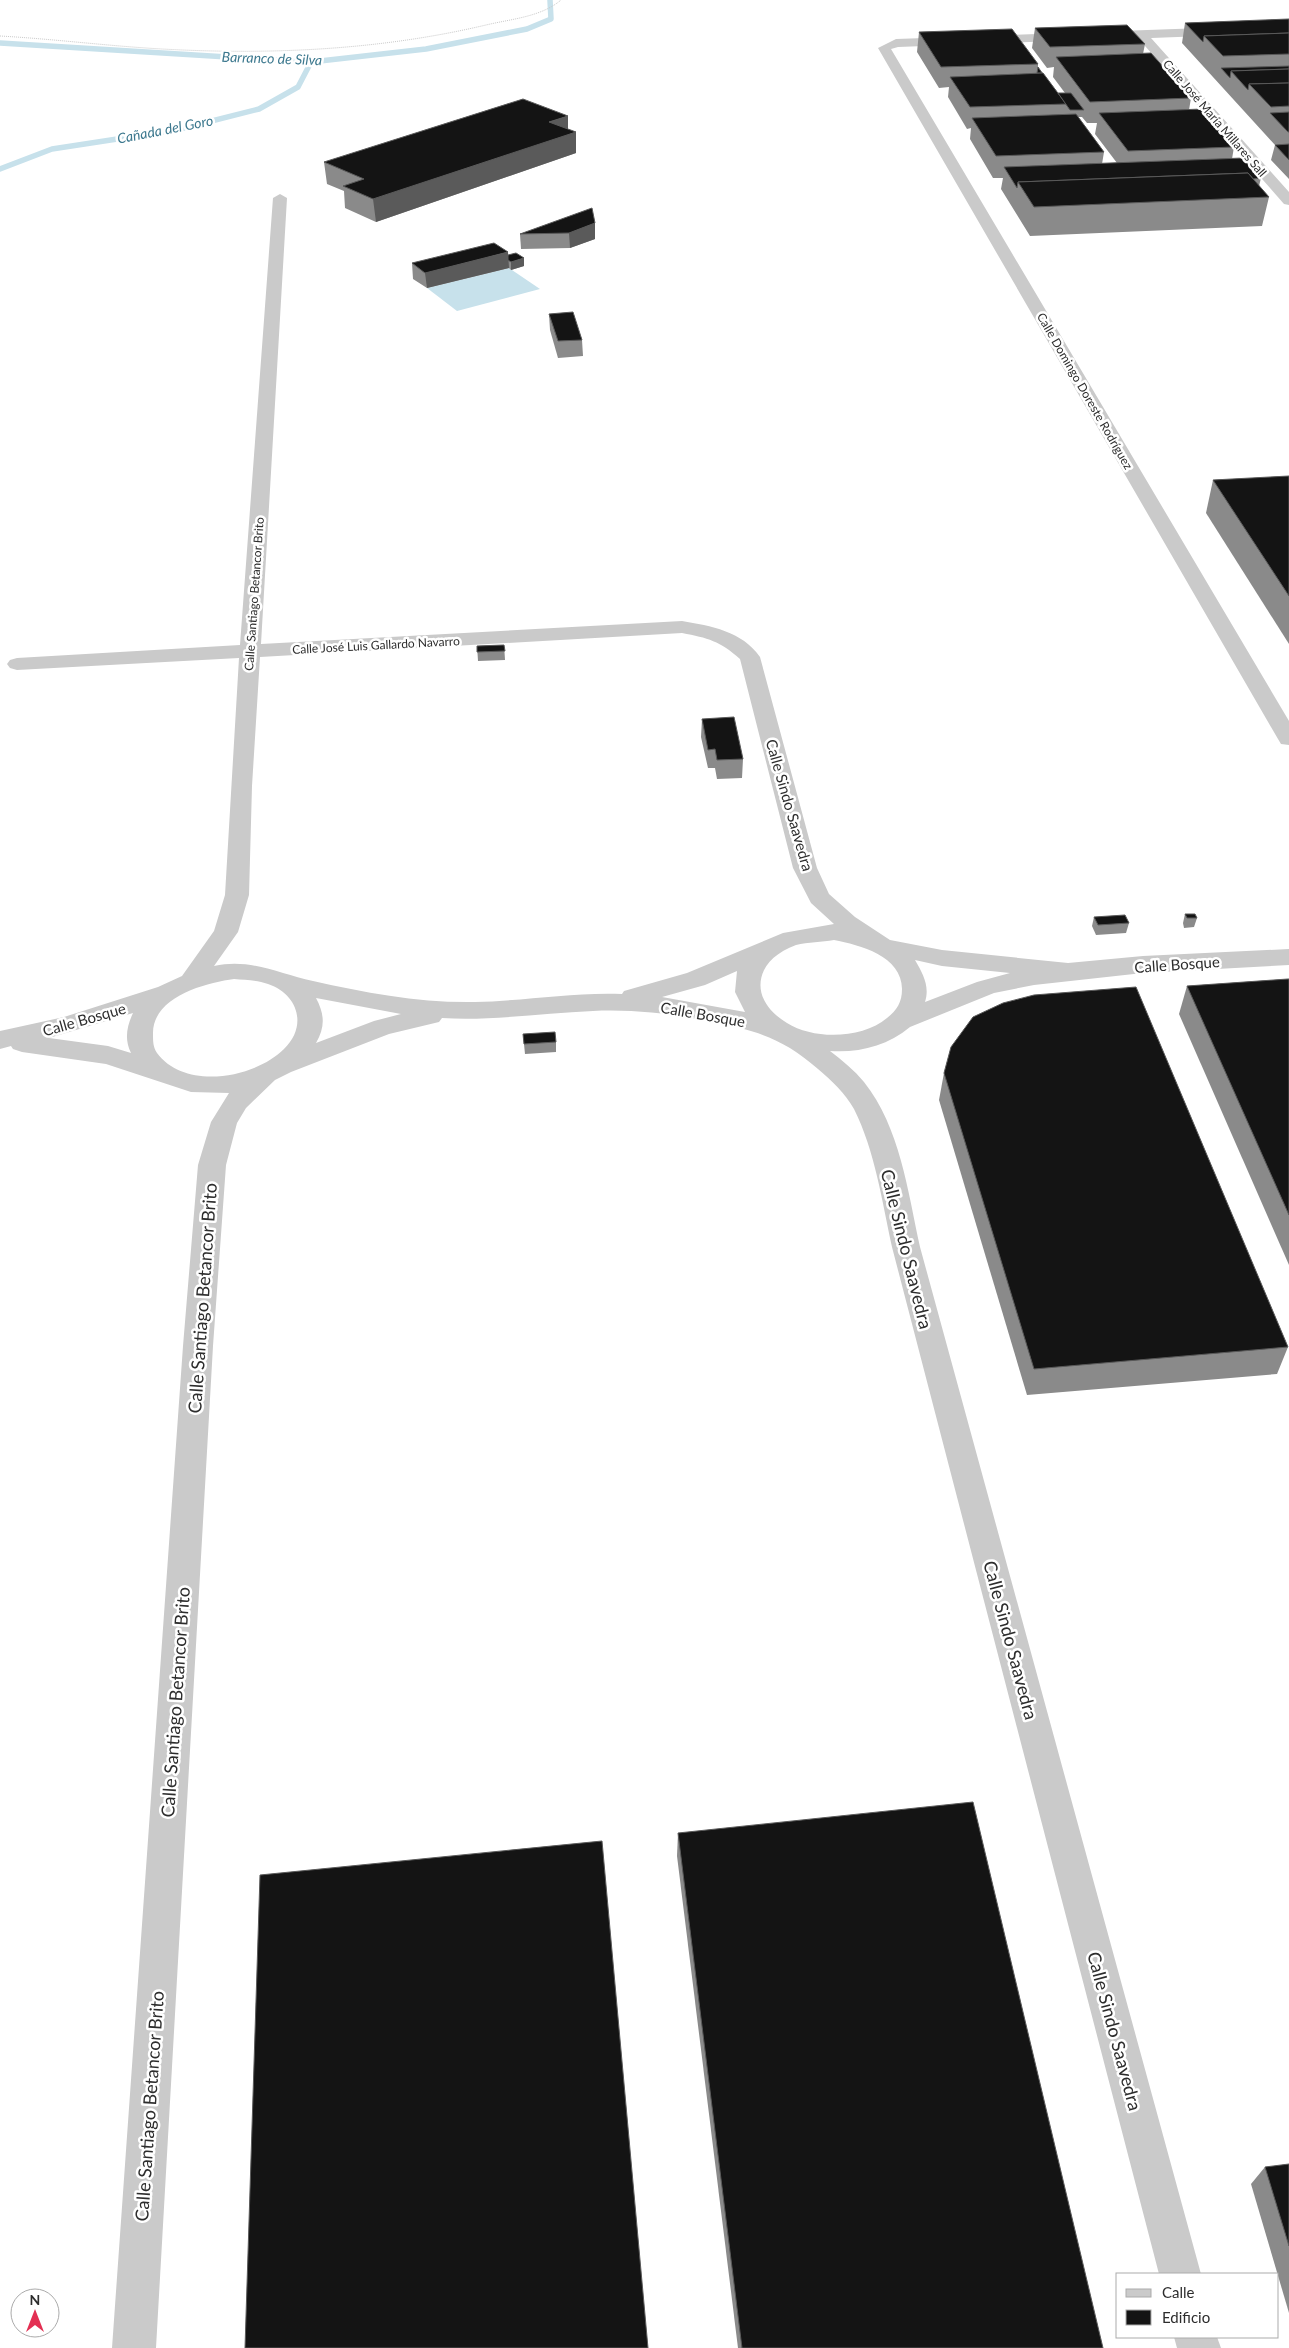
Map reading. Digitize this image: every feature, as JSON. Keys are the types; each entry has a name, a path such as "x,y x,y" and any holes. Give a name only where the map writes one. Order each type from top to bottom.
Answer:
{"street":[{"path":"1141,34 1289,29"},
{"name":"Calle Domingo Doreste Rodríguez","path":"1141,34 888,44 884,48 1289,740"},
{"name":"Calle José María Millares Sall","path":"1141,34 1289,201"},
{"name":"Calle Santiago Betancor Brito","path":"192,979 226,932 237,895 250,652 280,198"},
{"name":"Calle José Luis Gallardo Navarro","path":"18,664 682,627 714,633 732,641"},
{"name":"Calle Sindo Saavedra","path":"732,641 750,657 805,868 819,898 846,922 883,946"},
{"path":"834,932 860,937 883,946 900,959 911,973 916,989 913,1006 903,1020 890,1030 854,1042 833,1044 792,1036 772,1025 756,1011 748,995 747,979 752,963 765,950 784,939 808,933 834,932"},
{"name":"Calle Bosque","path":"883,946 951,960 1066,970"},
{"name":"Calle Bosque","path":"612,1002 696,979 765,950"},
{"name":"Calle Bosque","path":"903,1020 928,1013 963,994 997,984 1066,970 1289,957"},
{"path":"220,972 255,972 274,976 290,984 305,998 311,1014 310,1032 299,1050 273,1070 239,1083 212,1086 185,1082 163,1073 147,1060 140,1044 140,1026 149,1009 165,993 192,979 220,972"},
{"name":"Calle Bosque","path":"290,984 350,998 397,1006 453,1010 612,1002 659,1006 756,1024 792,1036"},
{"name":"Calle Bosque","path":"0,1040 68,1025 165,993"},
{"name":"Calle Bosque","path":"273,1070 384,1028 453,1010"},
{"name":"Calle Sindo Saavedra","path":"792,1036 854,1088 876,1127 911,1266 1180,2273"},
{"name":"Calle Bosque","path":"0,1040 65,1047 108,1055 163,1073"},
{"name":"Calle Santiago Betancor Brito","path":"134,2348 198,1346 212,1165 224,1122 237,1101 273,1070"}],"path":[{"path":"0,36 52,38 161,48 312,51 410,42 480,27 551,8 561,0"}],"water":[{"path":"509,268 540,289 457,311 427,288"}],"building":[{"path":"1289,19 1289,33 1204,36 1203,42 1185,23"},
{"path":"1127,25 1145,44 1050,47 1035,28"},
{"path":"1012,29 1038,64 941,67 919,32"},
{"path":"1289,33 1289,54 1223,56 1204,36"},
{"path":"1151,53 1191,98 1090,102 1056,57"},
{"path":"1289,66 1289,69 1231,71 1230,78 1221,68"},
{"path":"1289,69 1289,83 1249,84 1248,90 1231,71"},
{"path":"1043,73 1066,104 970,107 950,77"},
{"path":"1289,83 1289,106 1271,107 1249,84"},
{"path":"1058,93 1071,93 1084,110 1070,110"},
{"path":"523,99 568,116 549,122 576,132 373,199 343,186 364,179 324,162"},
{"path":"1202,109 1234,147 1128,151 1099,113"},
{"path":"1289,112 1289,132 1288,132 1270,113"},
{"path":"1076,114 1104,152 996,156 972,118"},
{"path":"1289,144 1289,160 1275,145"},
{"path":"1243,158 1261,178 1253,179 1248,173 1018,182 1017,188 1004,167"},
{"path":"1248,173 1269,197 1034,207 1018,182"},
{"path":"592,208 595,223 569,233 520,234"},
{"path":"494,243 508,252 425,273 412,263"},
{"path":"516,253 524,258 511,262 508,260 508,255"},
{"path":"573,312 582,340 558,341 549,314"},
{"path":"1289,476 1289,596 1213,480"},
{"path":"504,645 505,651 477,652 477,646"},
{"path":"734,717 743,759 717,760 715,749 708,750 702,719"},
{"path":"1185,914 1195,914 1197,918 1187,918"},
{"path":"1125,915 1129,923 1098,925 1094,917"},
{"path":"1289,979 1289,1215 1187,986"},
{"path":"1136,987 1288,1347 1034,1369 944,1073 951,1047 973,1017 1003,1003 1034,995"},
{"path":"555,1032 556,1042 524,1044 523,1034"},
{"path":"973,1802 1103,2348 742,2348 678,1833"},
{"path":"602,1841 648,2348 245,2348 260,1875"},
{"path":"1289,2164 1289,2246 1265,2167"}],"waterway":[{"name":"Barranco de Silva","path":"311,62 426,49 527,29 551,19 550,0"},
{"name":"Barranco de Silva","path":"0,43 311,62"},
{"name":"Cañada del Goro","path":"0,169 52,149 176,130 259,109 298,87 311,62"}]}
